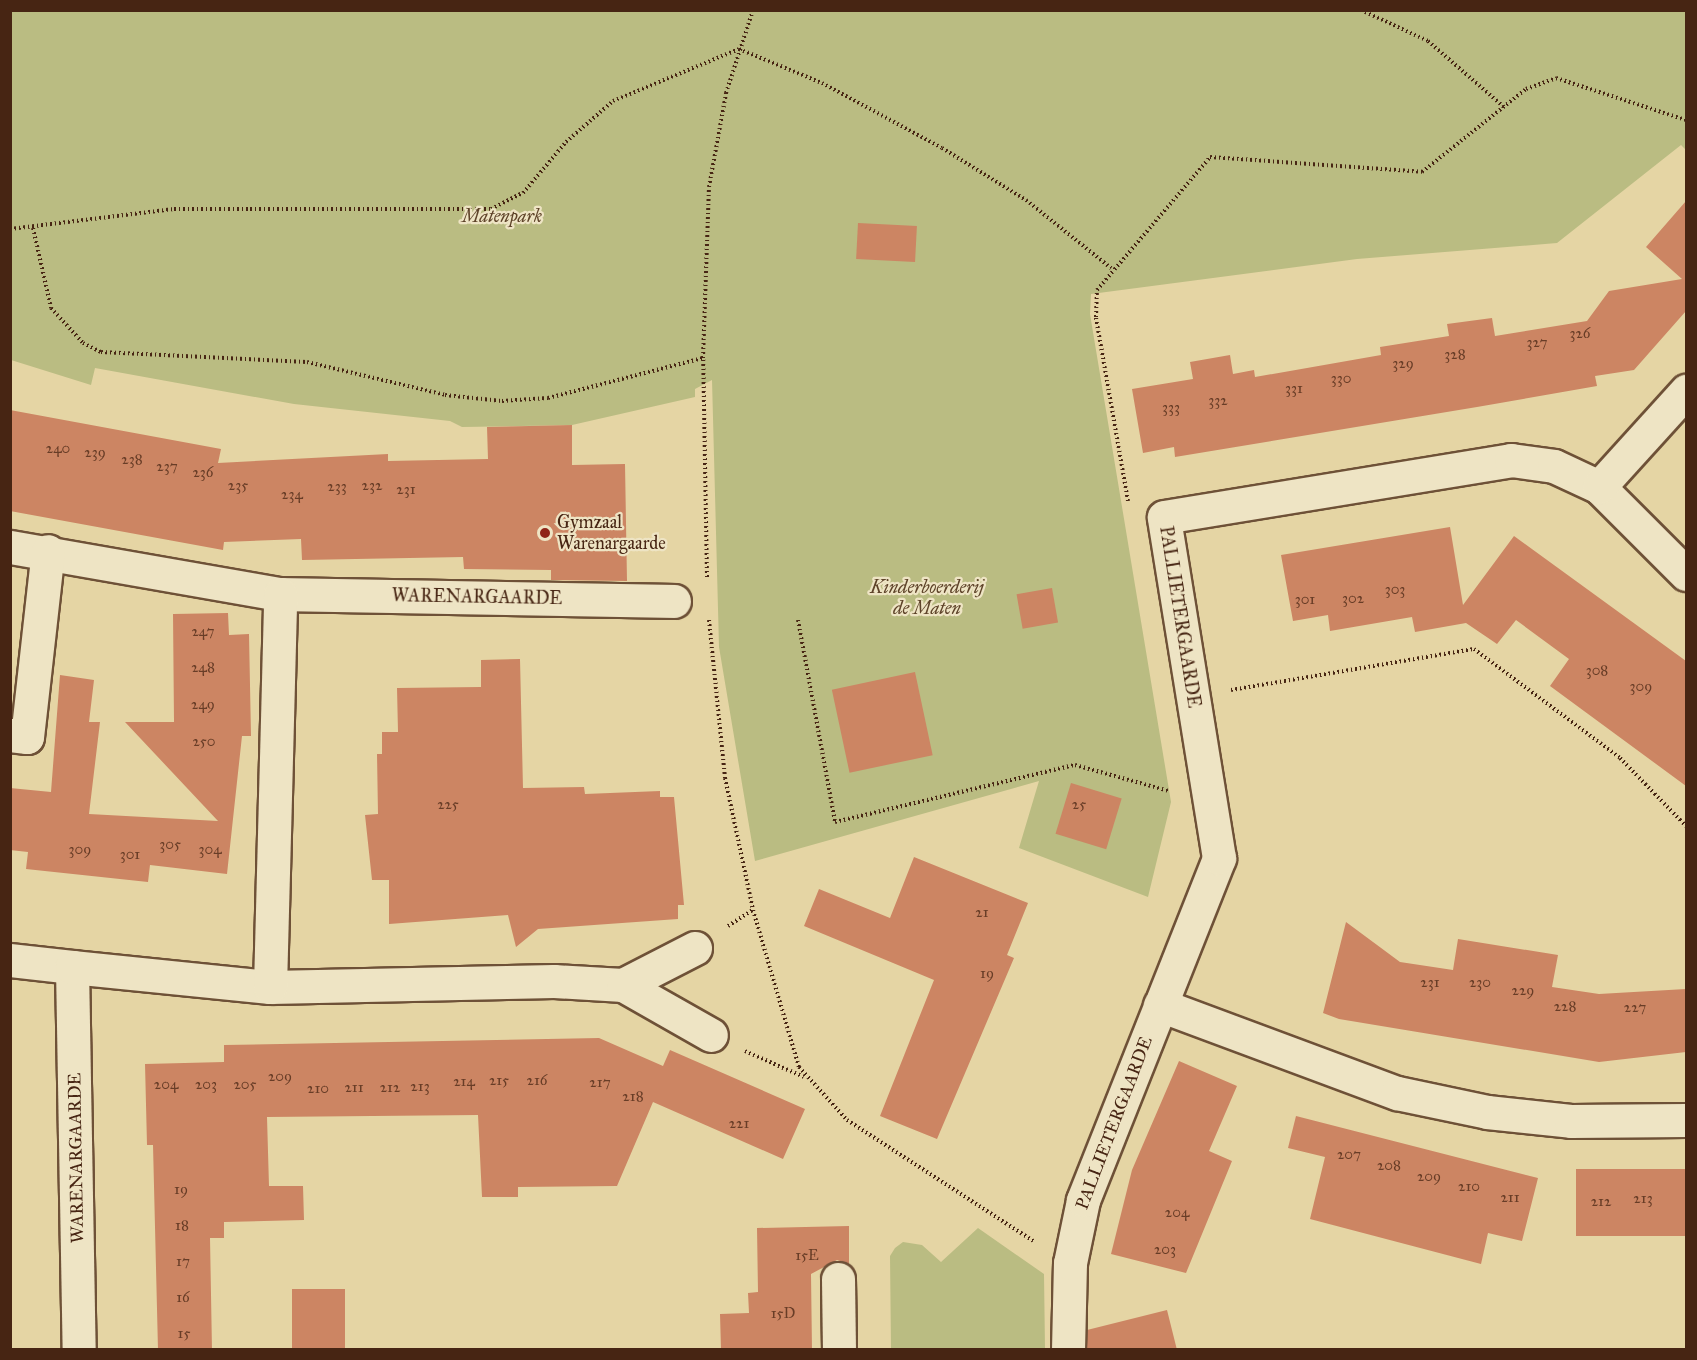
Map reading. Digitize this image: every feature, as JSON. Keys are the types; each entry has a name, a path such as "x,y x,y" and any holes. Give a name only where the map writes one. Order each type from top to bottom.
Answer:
{"street":[{"path":"1599,487 1686,391"},
{"name":"PALLIETERGAARDE","path":"1068,1350 1070,1263 1089,1180 1220,858 1164,516 1510,460 1554,466 1599,487 1686,574"},
{"name":"WARENARGAARDE","path":"10,547 48,551 280,594 674,601"},
{"path":"10,735 27,737 48,551"},
{"path":"270,987 280,594"},
{"path":"623,985 695,948"},
{"path":"10,960 270,987 554,981 623,985 711,1035"},
{"name":"WARENARGAARDE","path":"72,967 79,1350"},
{"path":"1160,1005 1397,1092 1464,1107 1571,1121 1686,1120"},
{"path":"838,1279 839,1350"}],"path":[{"path":"707,588 703,358 709,187 739,49 753,10"},
{"path":"1361,10 1428,41 1504,107"},
{"path":"10,229 193,208 491,208 523,194 566,142 613,101 739,49 822,83 942,147 1026,200 1111,268"},
{"path":"1164,516 1131,519 1095,314 1097,290 1111,268 1209,157 1422,172 1536,83 1556,78 1686,120"},
{"path":"33,228 51,308 83,343 101,352 307,362 446,395 502,401 555,396 703,358"},
{"path":"708,611 725,778 771,980 805,1077 835,1110 882,1146 1070,1263"},
{"path":"798,620 835,822 1075,765 1210,802"},
{"path":"1193,696 1474,649 1620,758 1686,826"},
{"path":"711,1035 805,1077"}],"green space":[{"name":"Matenpark","path":"10,11 1686,11 1686,150 1681,145 1557,243 1357,259 1091,294 1090,314 1171,802 1148,897 1019,848 1039,781 755,861 719,647 712,380 695,389 695,397 572,425 462,427 450,421 294,404 95,368 91,385 11,360"},
{"path":"978,1228 1044,1274 1045,1349 891,1349 890,1256 895,1248 903,1242 922,1245 941,1262"}],"building":[{"path":"1686,201 1686,311 1634,370 1595,376 1597,386 1477,407 1175,457 1174,447 1143,453 1132,389 1193,379 1190,362 1230,355 1233,374 1254,370 1255,377 1381,355 1380,347 1449,336 1447,324 1492,318 1495,336 1587,321 1609,291 1682,279 1646,247"},
{"path":"858,223 917,226 915,262 856,259"},
{"path":"10,410 221,449 218,463 388,454 388,461 488,459 487,427 572,425 572,465 625,464 627,581 551,580 551,570 464,569 463,557 302,560 301,539 224,542 223,550 10,511"},
{"path":"1450,527 1463,605 1514,536 1686,661 1686,786 1550,686 1569,659 1516,620 1497,644 1466,623 1415,632 1412,617 1330,631 1328,615 1293,621 1281,555"},
{"path":"1052,588 1058,622 1023,629 1017,594"},
{"path":"228,613 229,635 249,634 251,736 242,736 227,874 150,865 148,882 26,869 28,852 10,850 10,788 51,792 60,675 94,680 89,722 100,722 89,814 218,821 125,722 174,722 173,614"},
{"path":"520,659 523,788 584,787 585,794 660,791 660,797 674,797 684,905 678,905 678,919 538,929 516,947 508,915 389,924 389,880 372,880 365,815 378,814 377,754 382,754 382,732 398,732 397,688 481,687 481,660"},
{"path":"915,672 933,755 850,773 832,690"},
{"path":"1071,783 1122,798 1106,849 1056,834"},
{"path":"914,857 1028,903 1007,955 1014,958 937,1139 880,1116 934,980 804,926 819,889 890,918"},
{"path":"1346,922 1400,962 1453,970 1458,939 1558,955 1552,987 1599,994 1686,989 1686,1052 1599,1062 1339,1019 1323,1013"},
{"path":"599,1038 663,1066 670,1050 805,1109 783,1159 653,1102 617,1186 518,1187 518,1197 482,1197 478,1115 267,1117 269,1186 303,1186 304,1220 224,1222 224,1238 210,1238 212,1350 158,1350 153,1145 147,1145 145,1064 224,1062 224,1045"},
{"path":"1179,1061 1237,1086 1209,1151 1232,1161 1186,1273 1111,1254 1132,1170"},
{"path":"1296,1116 1538,1178 1522,1241 1488,1233 1481,1264 1310,1219 1325,1157 1288,1148"},
{"path":"1576,1169 1686,1169 1686,1236 1576,1236"},
{"path":"849,1226 849,1264 837,1260 811,1274 812,1350 721,1350 720,1314 749,1313 748,1293 758,1292 757,1228"},
{"path":"292,1289 345,1289 345,1350 292,1350"},
{"path":"1167,1310 1177,1350 1087,1350 1087,1330"}],"place":[{"name":"Gymzaal Warenargaarde","path":"545,533"}],"park label":[{"name":"Kinderboerderij de Maten","path":"927,598"}]}
